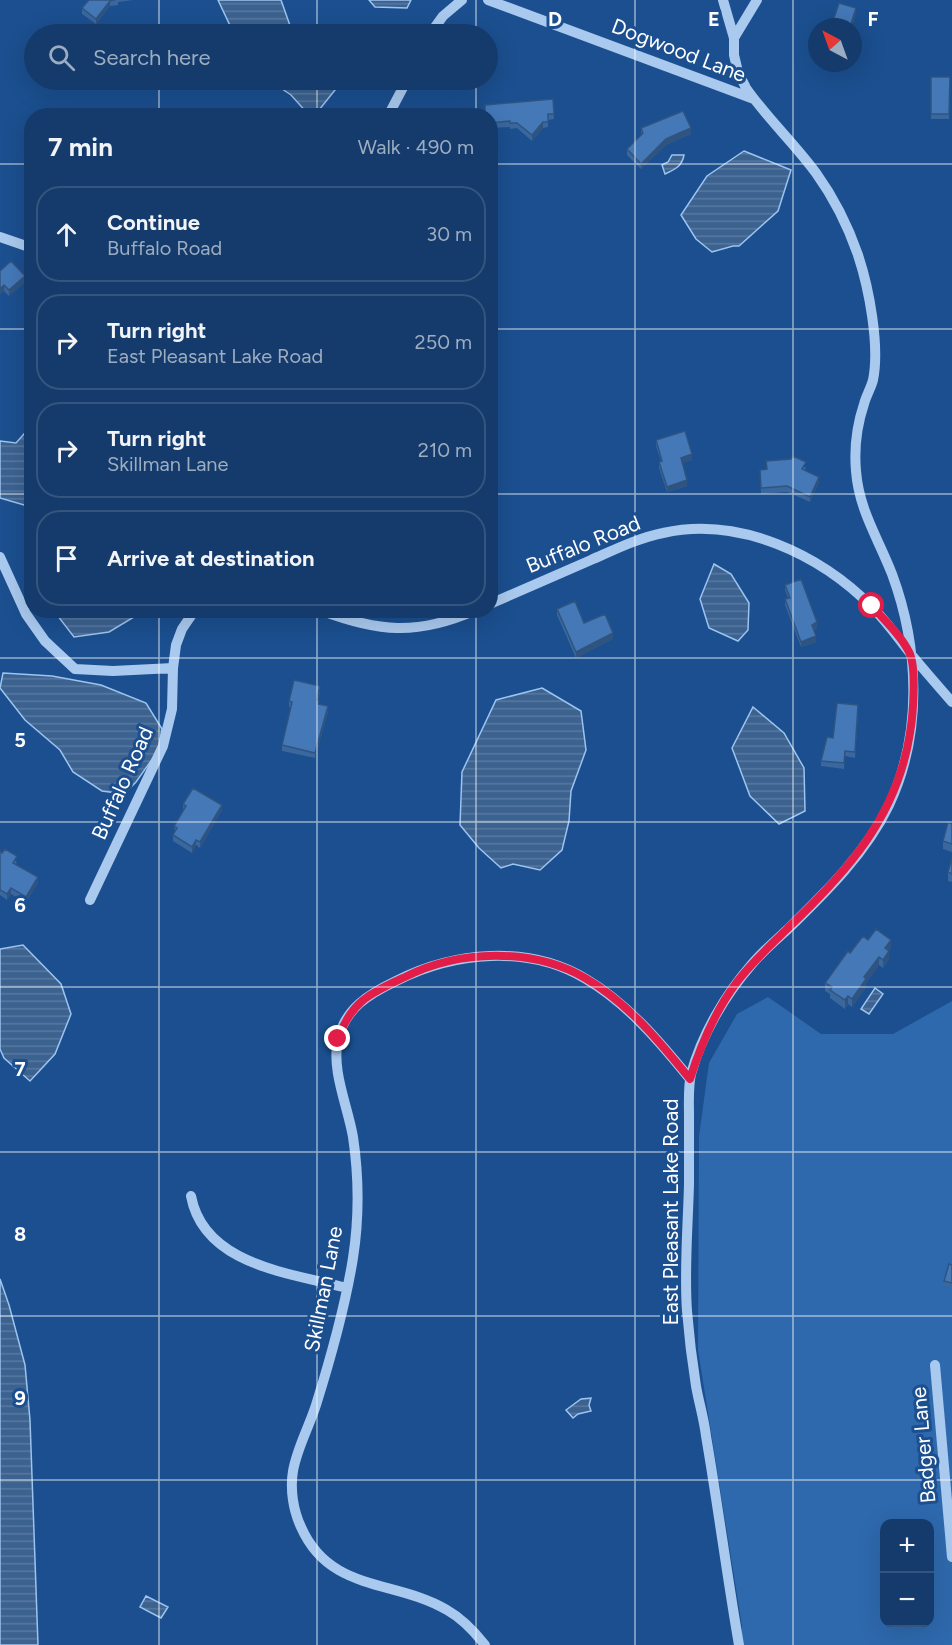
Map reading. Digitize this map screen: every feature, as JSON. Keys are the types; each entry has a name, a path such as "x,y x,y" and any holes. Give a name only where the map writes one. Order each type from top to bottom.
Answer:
{"street":[{"path":"437,24 462,0"},
{"name":"Dogwood Lane","path":"488,0 754,100"},
{"name":"East Pleasant Lake Road","path":"723,0 734,38 734,55 738,72 754,100 816,173 833,199 859,256 869,297 874,349 873,381 859,420 855,448 856,472 867,520 890,569 900,597 907,626 913,686 913,718 908,749 889,805 874,832 858,855 736,983 707,1031 690,1079 686,1272 690,1347 696,1389 706,1431 739,1645"},
{"path":"734,38 757,0"},
{"path":"392,108 402,90"},
{"path":"0,237 24,245"},
{"name":"Buffalo Road","path":"498,601 637,540 672,531 716,529 762,538 828,571 872,606 952,702"},
{"path":"0,557 24,610"},
{"path":"29,618 45,641 75,669 113,671 172,668"},
{"name":"Buffalo Road","path":"90,900 163,746 172,710 172,668 176,645 182,629 190,618"},
{"path":"341,618 354,623 399,629 441,623 454,618"},
{"name":"Skillman Lane","path":"485,1645 461,1619 445,1608 352,1578 335,1569 308,1541 300,1526 292,1492 297,1456 329,1362 355,1243 357,1173 353,1138 337,1071 336,1054 343,1025 351,1011 374,991 416,971 464,958 513,957 559,967 585,978 617,1002 664,1048 690,1079"},
{"path":"191,1196 201,1222 209,1234 223,1247 280,1273 307,1277 347,1288"},
{"name":"Badger Lane","path":"935,1365 952,1557"}],"shaded area":[{"path":"218,0 281,0 289,24 229,24"},
{"path":"369,0 411,0 407,8 375,7"},
{"path":"284,90 335,90 321,108 303,108"},
{"path":"744,151 791,170 778,211 739,246 712,252 696,239 681,215 707,176"},
{"path":"672,155 684,155 678,167 665,174 662,165 668,162"},
{"path":"24,434 24,505 0,498 0,441 16,443"},
{"path":"714,564 731,574 749,603 748,630 738,641 709,628 700,599"},
{"path":"59,618 132,618 109,632 74,637"},
{"path":"3,673 52,676 101,685 146,703 162,729 158,751 136,782 124,794 102,791 73,772 60,750 25,720 0,688"},
{"path":"542,688 581,711 586,750 571,791 569,821 562,850 540,870 513,864 501,868 479,848 460,825 462,772 496,700"},
{"path":"753,707 784,733 804,768 805,811 779,824 750,796 732,748"},
{"path":"23,945 61,984 71,1014 55,1054 30,1081 4,1058 0,1049 0,949"},
{"path":"875,988 883,994 869,1014 861,1009"},
{"path":"768,997 821,1034 893,1034 952,1001 952,1645 741,1645 742,1626 698,1350 699,1136 709,1063 737,1014"},
{"path":"0,1279 25,1365 30,1420 38,1645 0,1645"},
{"path":"591,1398 589,1405 591,1411 578,1414 573,1418 566,1410 581,1399"},
{"path":"146,1596 168,1607 161,1618 140,1607"}],"building":[{"path":"89,0 115,0 110,1 96,19 82,8"},
{"path":"839,3 856,8 853,18 834,18"},
{"path":"931,77 950,77 949,114 931,114"},
{"path":"553,99 554,114 548,114 548,122 543,122 532,135 517,123 498,122 498,108 485,108 485,105"},
{"path":"683,111 691,128 666,139 641,164 627,149 643,133 641,128"},
{"path":"11,261 24,277 9,290 4,285 0,289 0,271"},
{"path":"685,431 692,454 681,458 687,480 667,487 659,462 662,461 656,440"},
{"path":"793,456 806,462 802,469 819,477 810,497 787,486 761,488 760,470 767,469 766,461 791,459"},
{"path":"801,579 817,622 812,625 816,636 801,642 785,599 790,598 785,585"},
{"path":"575,601 584,623 605,614 613,633 576,652 557,609"},
{"path":"294,680 320,686 318,704 328,706 315,753 282,745 292,702 289,701"},
{"path":"837,703 858,705 855,752 845,751 844,763 821,761 827,737 833,738"},
{"path":"193,788 222,805 200,842 196,840 192,847 173,835 177,828 174,826 186,806 183,804"},
{"path":"948,822 952,824 952,844 943,841"},
{"path":"5,849 17,856 13,863 38,877 26,897 11,888 7,894 0,890 0,851 2,853"},
{"path":"952,858 952,874 948,872"},
{"path":"876,929 891,940 885,948 889,951 883,960 879,957 864,977 866,979 852,999 848,996 845,1000 830,990 832,987 825,983 848,951 850,953 863,936 868,940"},
{"path":"949,1264 952,1265 952,1283 944,1281"}],"route":[{"path":"338,1039 351,1011 362,1000 374,991 413,972 464,958 513,957 559,967 585,978 638,1021 690,1079 707,1031 736,983 770,944 787,930 858,855 889,805 908,749 913,718 912,666 910,653 872,606"}]}
